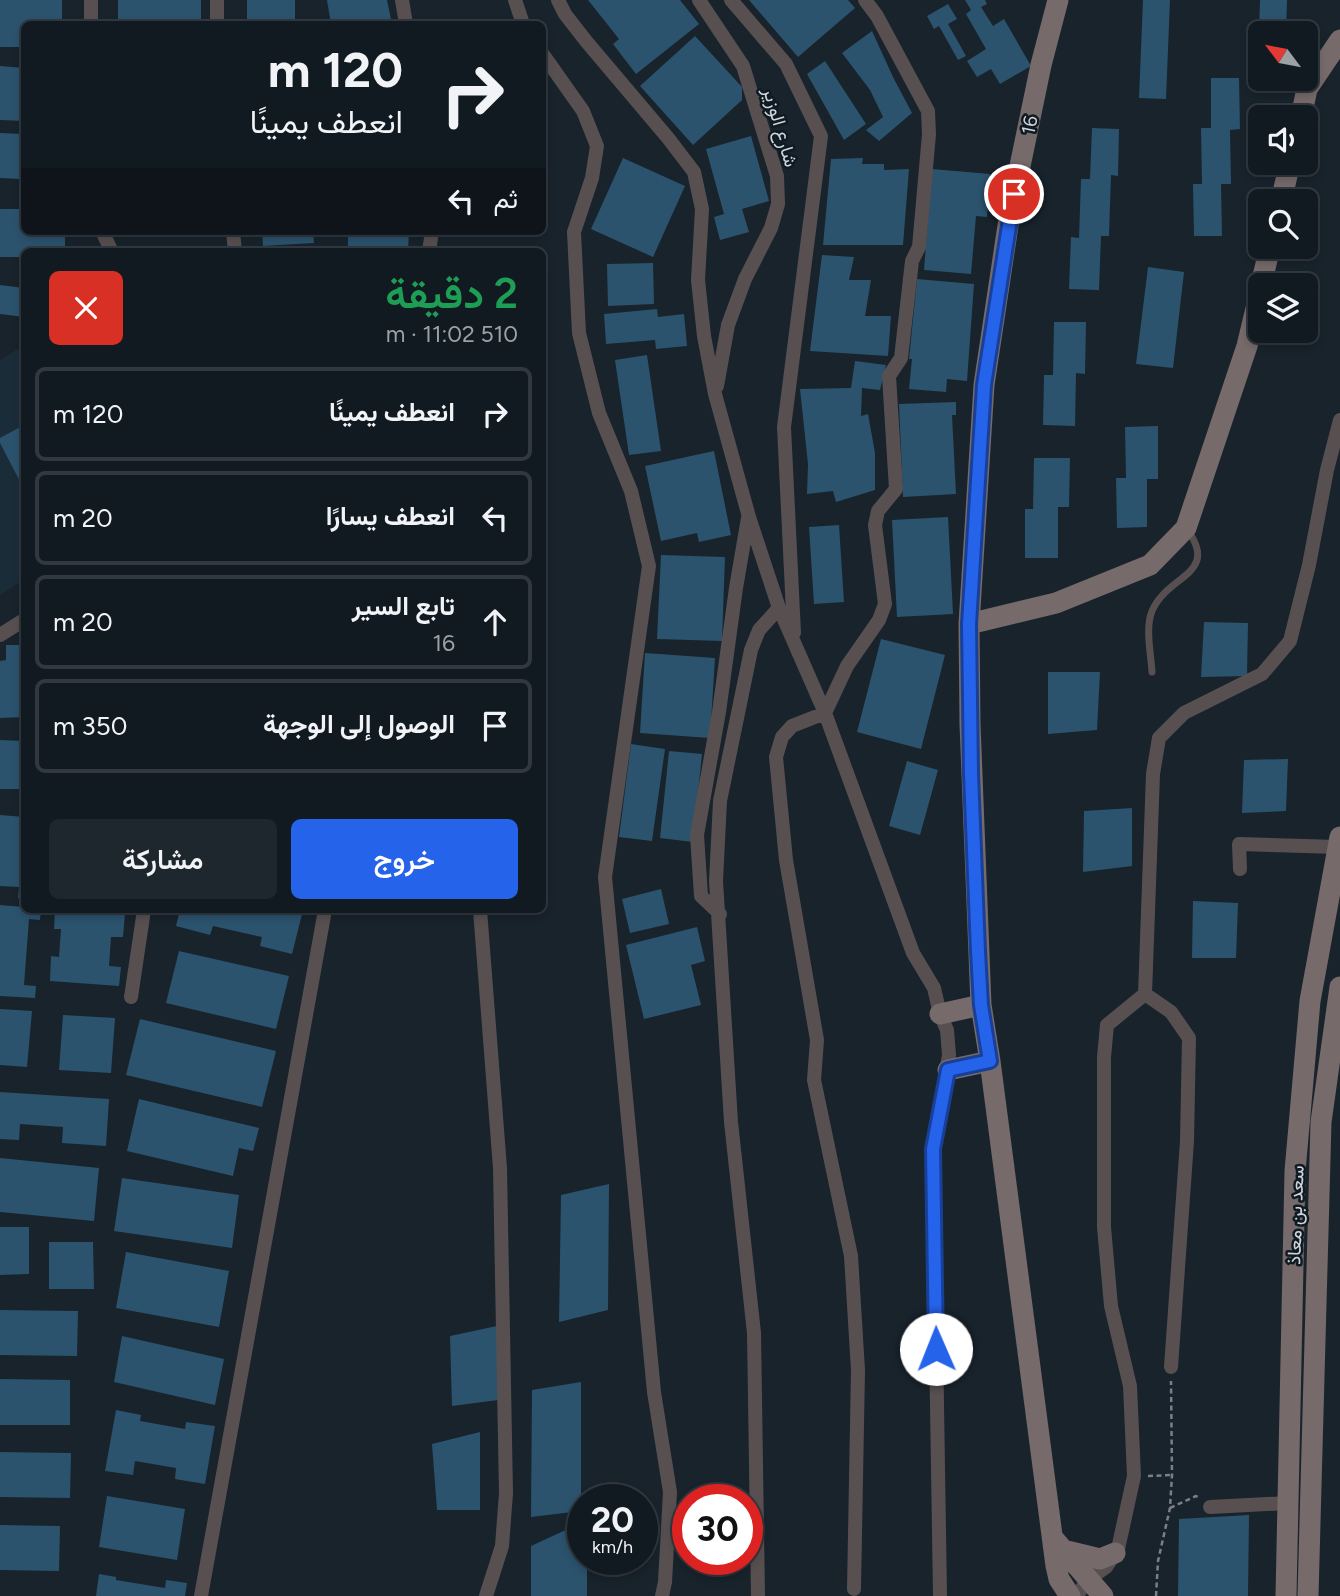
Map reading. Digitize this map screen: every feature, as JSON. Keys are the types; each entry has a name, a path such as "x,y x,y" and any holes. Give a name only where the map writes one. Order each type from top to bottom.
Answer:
{"street":[{"path":"91,0 91,21"},
{"path":"217,0 217,21"},
{"path":"401,0 404,21"},
{"path":"515,0 522,21"},
{"path":"558,0 565,14 586,41 694,172 702,209 698,280 704,336 715,394 748,517 779,608 825,713 913,953 934,989 947,1030 948,1070 933,1149 940,1596"},
{"name":"شارع الوزير","path":"699,0 743,66 776,176 778,204 771,228 745,279 728,325 715,394"},
{"path":"731,0 786,64 821,136 784,427 794,639"},
{"path":"854,1589 858,1370 850,1256 814,1080 817,1040 786,860 776,758 782,737 792,726 825,713 847,666 879,620 885,604 876,525 878,511 896,489 889,376 901,358 912,261 919,247 929,134 928,111 877,16 865,0"},
{"name":"16","path":"1058,0 1041,65 1009,219 984,385 969,624 972,824 981,1005 1063,1590"},
{"path":"1304,105 1307,89 1340,40"},
{"path":"546,59 583,111 597,146 592,178 574,232 579,333 599,413 631,491 649,566 605,877 654,1392 670,1492 662,1596"},
{"path":"969,624 1056,603 1150,565 1186,528 1248,342"},
{"path":"1076,1596 1089,1579 1106,1567 1115,1553 1122,1534 1134,1476 1130,1386 1111,1306 1104,1227 1104,1057 1107,1025 1145,994 1153,774 1159,738 1184,713 1262,674 1290,641 1340,420"},
{"path":"720,914 701,896 697,835 719,712 748,517"},
{"path":"758,1596 754,1333 732,1122 716,881 720,801 751,650 759,630 779,608"},
{"path":"0,635 21,622"},
{"path":"1240,869 1239,844 1339,842"},
{"name":"سعد بن معاذ","path":"1286,1596 1295,1171 1310,1001 1339,842"},
{"path":"131,997 144,913"},
{"path":"201,1596 324,913"},
{"path":"480,913 500,1168 506,1493 502,1546 486,1596"},
{"name":"سعد بن معاذ","path":"1308,1596 1321,1122 1335,1059 1340,987"},
{"path":"1145,994 1171,1012 1189,1038 1187,1141 1171,1367"},
{"path":"940,1014 981,1005"},
{"path":"948,1070 990,1061"},
{"path":"1210,1507 1289,1503"},
{"path":"1058,1544 1100,1559 1115,1553"},
{"path":"1058,1544 1103,1596"}],"lane":[{"path":"1152,672 1152,612 1170,588 1197,564 1199,554 1196,542 1186,528"}],"path":[{"path":"1156,1596 1158,1561 1170,1508 1171,1367"},
{"path":"1134,1476 1172,1475"},
{"path":"1170,1508 1196,1496"}],"shaded area":[{"path":"21,347 21,582 0,595 0,360"}],"building":[{"path":"0,0 62,0 62,21 21,21 21,47 0,47"},
{"path":"118,0 201,0 201,21 118,21"},
{"path":"247,0 295,0 295,21 247,21"},
{"path":"327,0 387,0 391,21 330,21"},
{"path":"588,0 680,0 699,24 636,74 613,44 619,39"},
{"path":"749,0 848,0 855,8 798,57"},
{"path":"965,0 985,0 987,4 981,7 993,26 1004,19 1031,66 1000,84 991,69 977,77 967,61 986,49 966,14 971,10"},
{"path":"1143,0 1170,0 1166,99 1139,98"},
{"path":"1260,0 1287,0 1286,21 1259,21"},
{"path":"948,4 957,19 948,24 966,56 958,60 939,26 934,29 927,16"},
{"path":"872,31 912,113 879,141 866,130 883,117 870,90 842,53"},
{"path":"695,36 742,87 742,100 693,145 640,86"},
{"path":"825,61 866,124 844,140 807,74"},
{"path":"0,66 21,68 21,121 0,120"},
{"path":"1211,78 1239,78 1240,129 1230,130 1231,184 1221,184 1222,236 1194,236 1193,184 1202,184 1201,128 1211,128"},
{"path":"1092,128 1119,129 1118,176 1111,175 1109,236 1101,236 1099,290 1069,289 1071,237 1079,238 1081,179 1090,179"},
{"path":"0,133 21,134 21,179 0,178"},
{"path":"751,136 769,201 742,209 749,232 720,240 714,217 724,214 706,149"},
{"path":"623,158 685,186 653,257 591,229"},
{"path":"863,158 862,164 884,164 884,170 909,169 903,245 823,245 831,159"},
{"path":"932,169 990,174 987,217 976,216 971,274 924,270"},
{"path":"0,209 21,209 21,235 65,235 65,248 21,248 21,257 0,257"},
{"path":"262,235 313,235 314,243 263,246"},
{"path":"348,235 409,235 408,248 348,248"},
{"path":"822,255 854,257 849,280 871,280 865,316 891,316 888,356 810,351"},
{"path":"653,263 654,304 608,306 607,264"},
{"path":"1148,267 1184,272 1173,368 1136,364"},
{"path":"917,279 974,284 967,381 947,379 946,392 909,389 912,359 909,359"},
{"path":"0,285 21,288 21,317 0,314"},
{"path":"657,309 658,317 684,314 687,346 656,349 655,340 606,344 604,314"},
{"path":"1054,322 1086,322 1085,374 1076,373 1075,426 1043,425 1044,375 1053,375"},
{"path":"647,355 661,451 629,455 615,360"},
{"path":"855,361 886,365 880,390 862,388 861,416 868,414 875,453 875,490 836,502 833,491 807,494 808,464 800,389 851,388"},
{"path":"956,402 956,415 952,415 956,494 903,497 899,404"},
{"path":"1158,426 1158,479 1147,479 1147,527 1117,528 1116,478 1126,478 1125,427"},
{"path":"21,427 21,483 0,443 0,438"},
{"path":"714,451 731,535 699,542 697,533 661,541 645,466"},
{"path":"1034,458 1070,458 1069,507 1058,507 1058,558 1025,558 1025,509 1033,509"},
{"path":"948,517 953,614 897,617 892,520"},
{"path":"839,525 844,602 814,604 809,527"},
{"path":"661,555 725,557 722,641 657,639"},
{"path":"1204,622 1248,623 1247,676 1201,677"},
{"path":"881,639 945,655 921,749 857,732"},
{"path":"6,645 21,645 21,717 0,718 0,661 6,660"},
{"path":"645,653 715,658 710,738 640,733"},
{"path":"1048,672 1100,672 1097,730 1048,734"},
{"path":"0,740 21,741 21,789 0,789"},
{"path":"631,744 665,749 652,841 619,837"},
{"path":"669,751 702,754 693,842 660,838"},
{"path":"1288,759 1286,811 1242,813 1244,760"},
{"path":"907,761 938,770 920,835 889,826"},
{"path":"1132,808 1132,866 1083,872 1084,811"},
{"path":"0,815 21,817 21,898 18,898 19,887 0,886"},
{"path":"661,889 669,924 630,933 622,899"},
{"path":"1193,901 1238,903 1236,958 1192,958"},
{"path":"0,905 21,907 21,913 41,913 40,920 29,919 24,985 36,986 35,998 0,996"},
{"path":"55,913 125,913 123,937 111,937 109,966 121,967 119,986 50,981 51,956 59,957 61,929 54,929"},
{"path":"179,913 302,913 292,954 260,946 262,937 213,926 210,935 176,926"},
{"path":"697,927 705,961 691,965 701,1005 644,1019 626,945"},
{"path":"179,951 289,976 276,1029 166,1003"},
{"path":"0,1009 32,1011 27,1067 0,1065"},
{"path":"63,1015 115,1018 111,1073 59,1070"},
{"path":"140,1019 276,1051 262,1107 126,1075"},
{"path":"0,1092 109,1099 106,1146 62,1143 63,1127 20,1124 19,1140 0,1139"},
{"path":"139,1099 259,1128 253,1151 239,1148 233,1176 127,1151"},
{"path":"0,1158 99,1168 94,1221 0,1212"},
{"path":"122,1178 239,1195 232,1248 114,1231"},
{"path":"609,1184 608,1310 559,1322 561,1195"},
{"path":"0,1227 29,1227 29,1274 0,1275"},
{"path":"49,1242 93,1242 94,1289 49,1289"},
{"path":"126,1252 229,1271 219,1327 116,1308"},
{"path":"0,1310 78,1311 77,1356 0,1355"},
{"path":"497,1326 498,1400 452,1406 450,1336"},
{"path":"122,1336 224,1359 215,1405 114,1382"},
{"path":"0,1379 70,1380 70,1425 0,1425"},
{"path":"581,1382 581,1484 567,1484 567,1513 531,1517 532,1390"},
{"path":"116,1410 141,1415 140,1421 185,1429 186,1422 215,1426 205,1484 175,1479 176,1468 135,1461 133,1475 105,1471"},
{"path":"480,1432 480,1510 437,1510 432,1444"},
{"path":"0,1452 71,1453 70,1498 0,1497"},
{"path":"107,1496 185,1509 177,1560 99,1547"},
{"path":"1249,1515 1248,1596 1178,1596 1179,1519"},
{"path":"0,1525 60,1526 59,1571 0,1570"},
{"path":"567,1529 567,1575 587,1575 587,1596 531,1596 531,1546"},
{"path":"99,1574 116,1577 116,1580 165,1588 166,1580 187,1583 185,1596 96,1596"}],"route":[{"path":"936,1349 933,1149 940,1106 948,1070 990,1061 981,1005 978,951 972,824 969,624 984,385 1014,194"}]}
